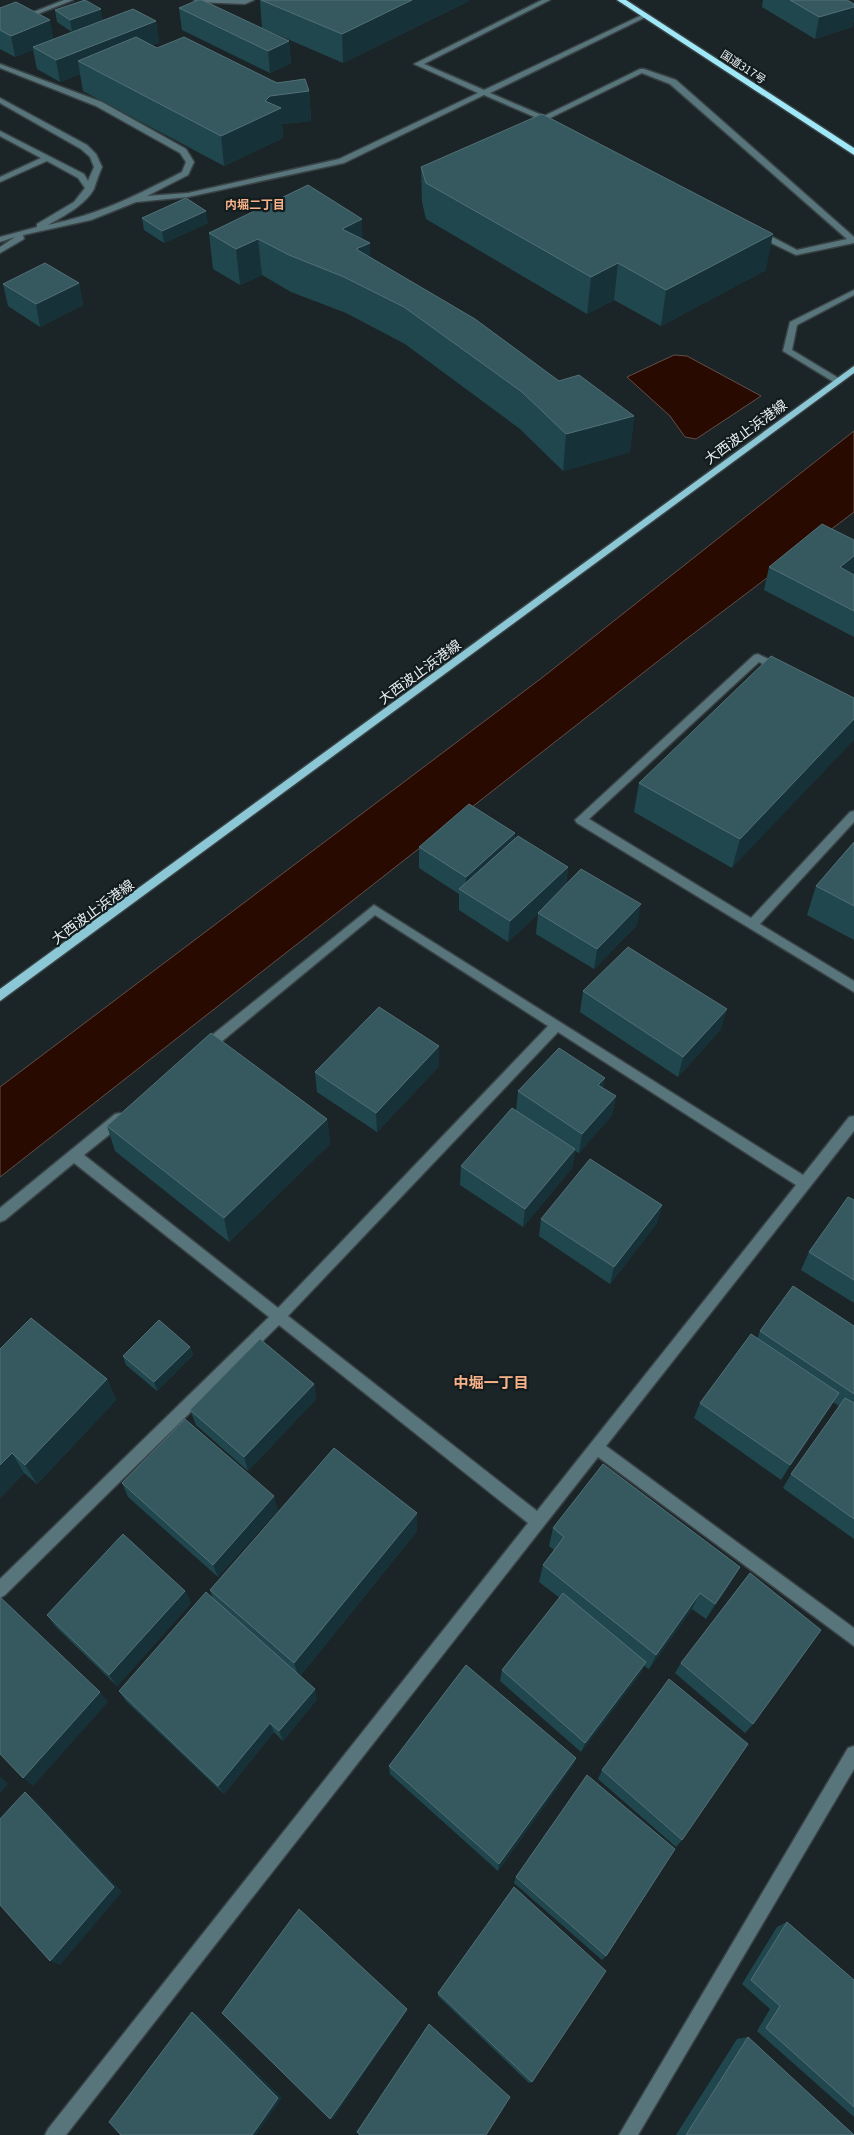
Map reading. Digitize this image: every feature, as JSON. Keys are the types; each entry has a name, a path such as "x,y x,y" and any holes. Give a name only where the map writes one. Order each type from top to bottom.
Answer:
{"highway":[{"name":"国道317号","path":"622,0 854,152"}],"main road":[{"name":"大西波止浜港線","path":"0,996 854,369"}],"street":[{"path":"0,27 70,0"},
{"path":"197,0 245,2 251,0"},
{"path":"547,0 418,64 553,124"},
{"path":"132,200 188,195 341,161 646,15"},
{"path":"0,66 99,104 183,151 190,162 185,173 102,214 68,224 34,229 0,240"},
{"path":"544,119 642,70 673,82 854,240"},
{"path":"0,100 84,147 93,156 98,167 90,189 80,202 0,251"},
{"path":"0,133 80,176 90,189"},
{"path":"0,180 47,158"},
{"path":"753,230 796,253 854,240"},
{"path":"837,381 788,351 793,324 854,292"},
{"path":"793,675 758,657 580,820 854,987"},
{"path":"752,925 854,815"},
{"path":"198,1055 374,910 806,1184"},
{"path":"0,1590 279,1316 556,1026"},
{"path":"0,1216 129,1112"},
{"path":"54,2135 854,1121"},
{"path":"75,1156 538,1521"},
{"path":"596,1447 854,1638"},
{"path":"628,2135 854,1754"}],"shaded area":[{"path":"674,355 687,356 761,396 696,439 685,437 670,416 627,377"},
{"path":"854,431 854,512 685,640 0,1177 0,1087 543,677"}],"building":[{"path":"85,0 101,9 70,20 55,10"},
{"path":"202,0 289,41 268,51 179,8"},
{"path":"261,0 412,0 342,34"},
{"path":"790,0 847,0 854,4 854,7 819,17"},
{"path":"16,2 50,20 11,36 0,30 0,8"},
{"path":"133,9 156,21 56,60 33,47"},
{"path":"136,37 157,48 184,37 277,83 305,79 309,91 270,96 265,101 281,108 221,136 78,61"},
{"path":"542,114 773,234 666,290 618,263 591,277 426,183 421,167"},
{"path":"308,185 362,219 342,229 370,243 356,249 475,319 559,381 579,375 634,416 566,434 522,392 404,307 344,277 289,255 258,239 236,249 209,233"},
{"path":"186,198 206,211 162,231 142,218"},
{"path":"45,263 79,283 36,304 3,284"},
{"path":"822,524 854,540 854,556 840,567 854,575 854,611 769,567"},
{"path":"771,656 854,698 854,719 740,839 639,783"},
{"path":"469,804 515,833 466,877 419,847"},
{"path":"518,836 568,867 510,921 459,889"},
{"path":"854,842 854,906 816,886"},
{"path":"581,869 641,904 597,949 538,913"},
{"path":"628,947 727,1009 683,1057 583,991"},
{"path":"379,1007 439,1046 376,1113 315,1072"},
{"path":"211,1033 327,1119 224,1218 107,1126"},
{"path":"559,1048 605,1078 598,1085 616,1096 582,1134 518,1091"},
{"path":"512,1108 575,1149 525,1209 461,1166"},
{"path":"590,1159 662,1205 614,1267 541,1219"},
{"path":"848,1197 854,1200 854,1280 809,1252"},
{"path":"793,1286 854,1326 854,1394 760,1331"},
{"path":"31,1318 107,1379 25,1465 12,1453 0,1465 0,1349"},
{"path":"159,1320 190,1347 154,1382 123,1356"},
{"path":"751,1334 839,1393 790,1465 700,1403"},
{"path":"260,1339 314,1384 244,1457 190,1410"},
{"path":"845,1398 854,1403 854,1519 791,1474"},
{"path":"185,1419 274,1496 213,1565 122,1483"},
{"path":"334,1448 417,1513 294,1663 210,1590"},
{"path":"603,1464 740,1567 715,1604 700,1593 656,1655 543,1565 564,1537 553,1528"},
{"path":"123,1534 185,1591 109,1675 47,1615"},
{"path":"750,1573 821,1630 753,1724 681,1663"},
{"path":"206,1592 315,1689 279,1731 270,1723 218,1786 119,1691"},
{"path":"563,1593 646,1662 585,1743 502,1670"},
{"path":"0,1597 100,1692 23,1778 0,1754"},
{"path":"466,1665 576,1758 499,1864 389,1766"},
{"path":"669,1679 748,1744 682,1840 602,1770"},
{"path":"587,1775 675,1849 606,1956 516,1877"},
{"path":"25,1792 114,1887 50,1961 0,1905 0,1819"},
{"path":"514,1887 606,1971 532,2082 438,1993"},
{"path":"299,1909 407,2009 330,2119 222,2013"},
{"path":"787,1922 854,1980 854,2107 766,2028 780,2006 751,1980"},
{"path":"192,2012 278,2098 252,2135 121,2135 109,2122"},
{"path":"429,2024 510,2097 486,2135 360,2135 357,2132"},
{"path":"748,2037 854,2135 686,2135"}],"district":[{"name":"内堀二丁目","path":"255,203"},
{"name":"中堀一丁目","path":"491,1381"}]}
